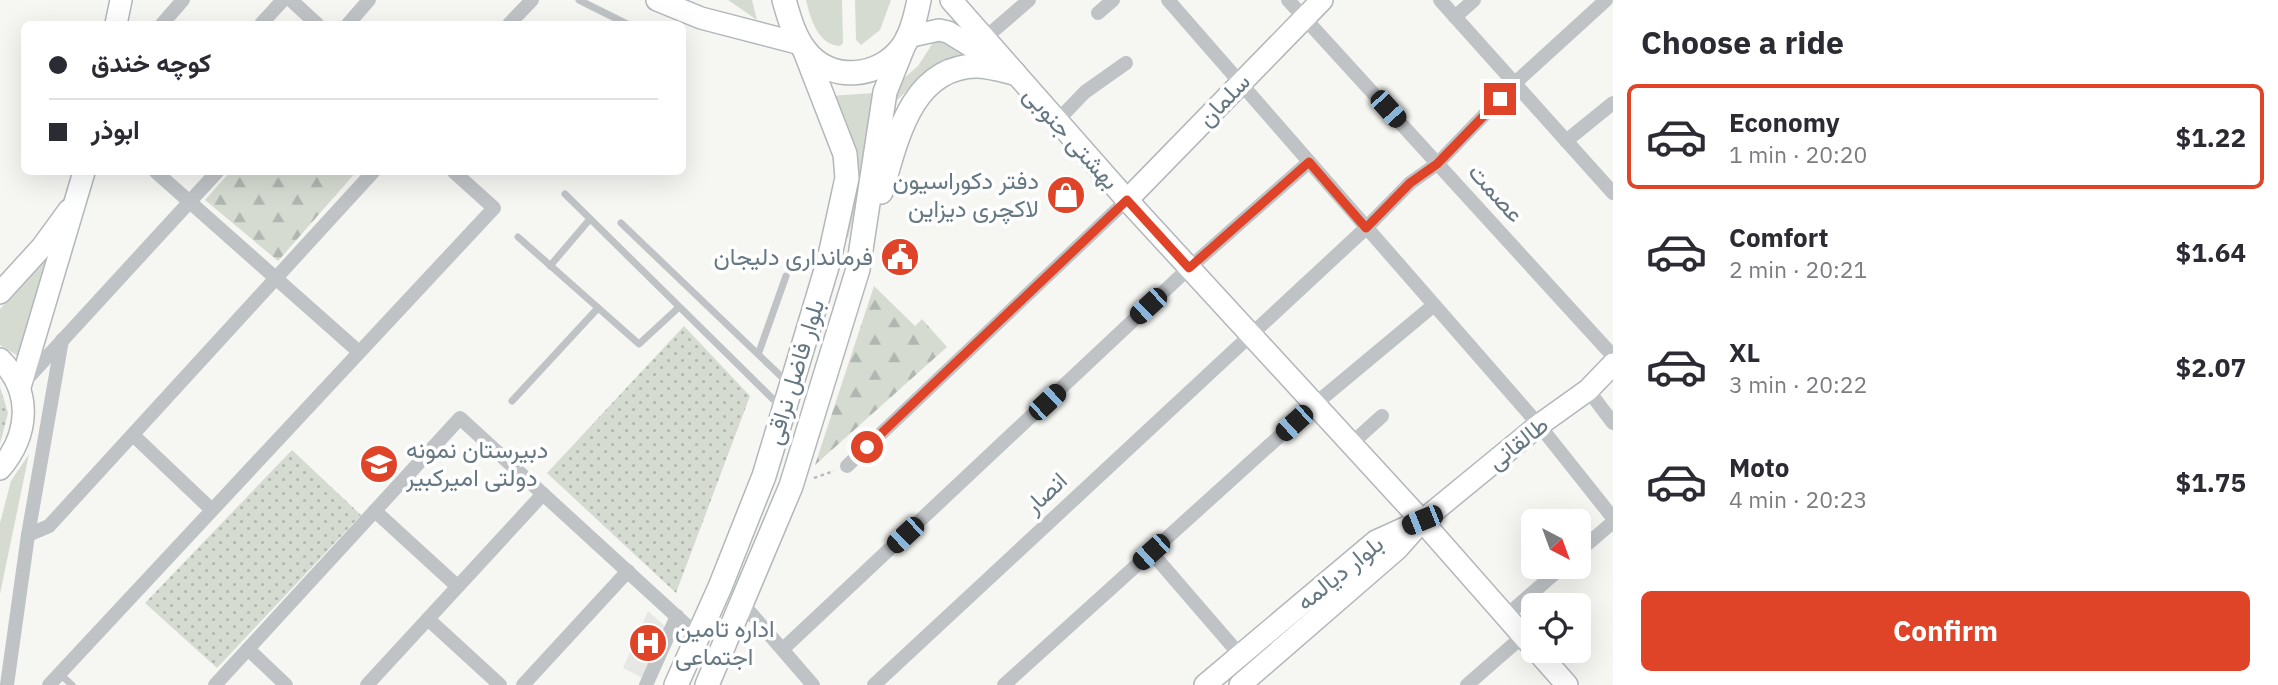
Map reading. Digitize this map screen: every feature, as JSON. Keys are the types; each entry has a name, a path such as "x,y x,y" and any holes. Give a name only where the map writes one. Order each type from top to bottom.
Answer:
{"main road":[{"path":"117,21 121,0"},
{"path":"657,0 701,18 803,47 820,65 845,74 870,72 905,42 939,30 948,32 1014,73"},
{"name":"بلوار فاضل نراقی","path":"676,685 764,476 829,260 847,178 845,154 803,47 790,23 784,0"},
{"name":"بلوار فاضل نراقی","path":"707,685 791,486 858,269 885,92 919,0"},
{"name":"بهشتی جنوبی","path":"951,0 1127,200 1422,520 1521,633"},
{"name":"سلمان","path":"1127,200 1322,0"},
{"path":"858,269 904,117 921,92 946,74 975,66 1014,73"},
{"path":"20,387 83,175"},
{"path":"0,293 42,247 78,197"},
{"path":"0,359 10,369 20,387 24,409 23,431 14,451 0,470"},
{"name":"طالقانی","path":"1422,520 1539,425 1588,390 1613,364"},
{"name":"بلوار دیالمه","path":"1205,685 1382,536 1422,520"},
{"name":"بلوار دیالمه","path":"1240,685 1397,549 1422,520"},
{"name":"بهشتی جنوبی","path":"1548,663 1567,685"}],"street":[{"path":"165,21 183,0"},
{"path":"264,21 283,0"},
{"path":"290,0 314,21"},
{"path":"351,21 369,0"},
{"path":"512,21 531,0"},
{"path":"985,38 1029,0"},
{"path":"1098,13 1113,0"},
{"path":"1168,0 1539,425 1613,520 1591,540"},
{"name":"عصمت","path":"1288,0 1613,356"},
{"path":"1440,0 1613,193"},
{"path":"1455,17 1474,0"},
{"name":"انصار","path":"874,685 1366,228 1410,183 1437,164 1515,83 1606,3"},
{"path":"1057,121 1085,92 1126,63"},
{"path":"1566,141 1613,103"},
{"path":"783,649 1189,268 1309,162"},
{"path":"160,175 359,352"},
{"path":"20,387 214,175"},
{"path":"28,535 49,526 370,175"},
{"path":"49,685 494,208 457,175"},
{"path":"847,466 1127,200"},
{"path":"1004,685 1314,405 1434,305"},
{"path":"8,685 28,535 62,340"},
{"path":"1588,390 1613,423"},
{"path":"1351,444 1382,416"},
{"path":"215,685 460,418 698,636"},
{"path":"133,435 212,510"},
{"path":"367,685 543,494"},
{"path":"375,511 457,586"},
{"path":"1151,552 1240,655"},
{"path":"523,685 628,571"},
{"path":"1506,616 1548,579"},
{"path":"742,603 813,685"},
{"path":"646,685 677,616"},
{"path":"428,619 500,685"},
{"path":"248,649 286,685"},
{"path":"1467,685 1521,650"}],"lane":[{"path":"579,0 621,21"},
{"path":"565,194 784,410"},
{"path":"550,266 590,219"},
{"path":"621,223 760,352 791,386"},
{"path":"518,237 639,344 678,308"},
{"path":"760,352 786,276"},
{"path":"512,401 598,308"},
{"path":"60,673 72,685"}],"path":[{"path":"791,486 847,466"}],"shaded area":[{"name":"اداره تامین اجتماعی","path":"648,611 668,629 645,679 623,668"}],"green space":[{"path":"728,0 752,0 757,20"},
{"path":"806,0 842,0 843,43 840,46 821,36"},
{"path":"855,0 891,0 880,30 861,45 856,40"},
{"path":"942,36 977,61 918,80 895,102 895,86 918,66 936,38"},
{"path":"875,93 862,181 848,238 843,237 829,96"},
{"path":"227,175 353,175 278,261 205,200"},
{"path":"51,248 18,356 0,345 0,309 35,271"},
{"path":"874,286 915,326 922,319 947,347 815,465"},
{"path":"684,326 750,396 676,593 547,473"},
{"path":"0,387 8,413 0,444"},
{"path":"292,450 361,515 217,668 145,603"},
{"path":"29,454 0,594 0,523 11,481"}],"place":[{"name":"دفتر دکوراسیون لاکچری دیزاین","path":"1066,195"},
{"name":"فرمانداری دلیجان","path":"900,257"},
{"name":"دبیرستان نمونه دولتی امیرکبیر","path":"379,464"},
{"name":"اداره تامین اجتماعی","path":"648,643"}],"route":[{"path":"867,447 1127,200 1189,268 1309,162 1366,228 1410,183 1437,164 1500,99"}]}
